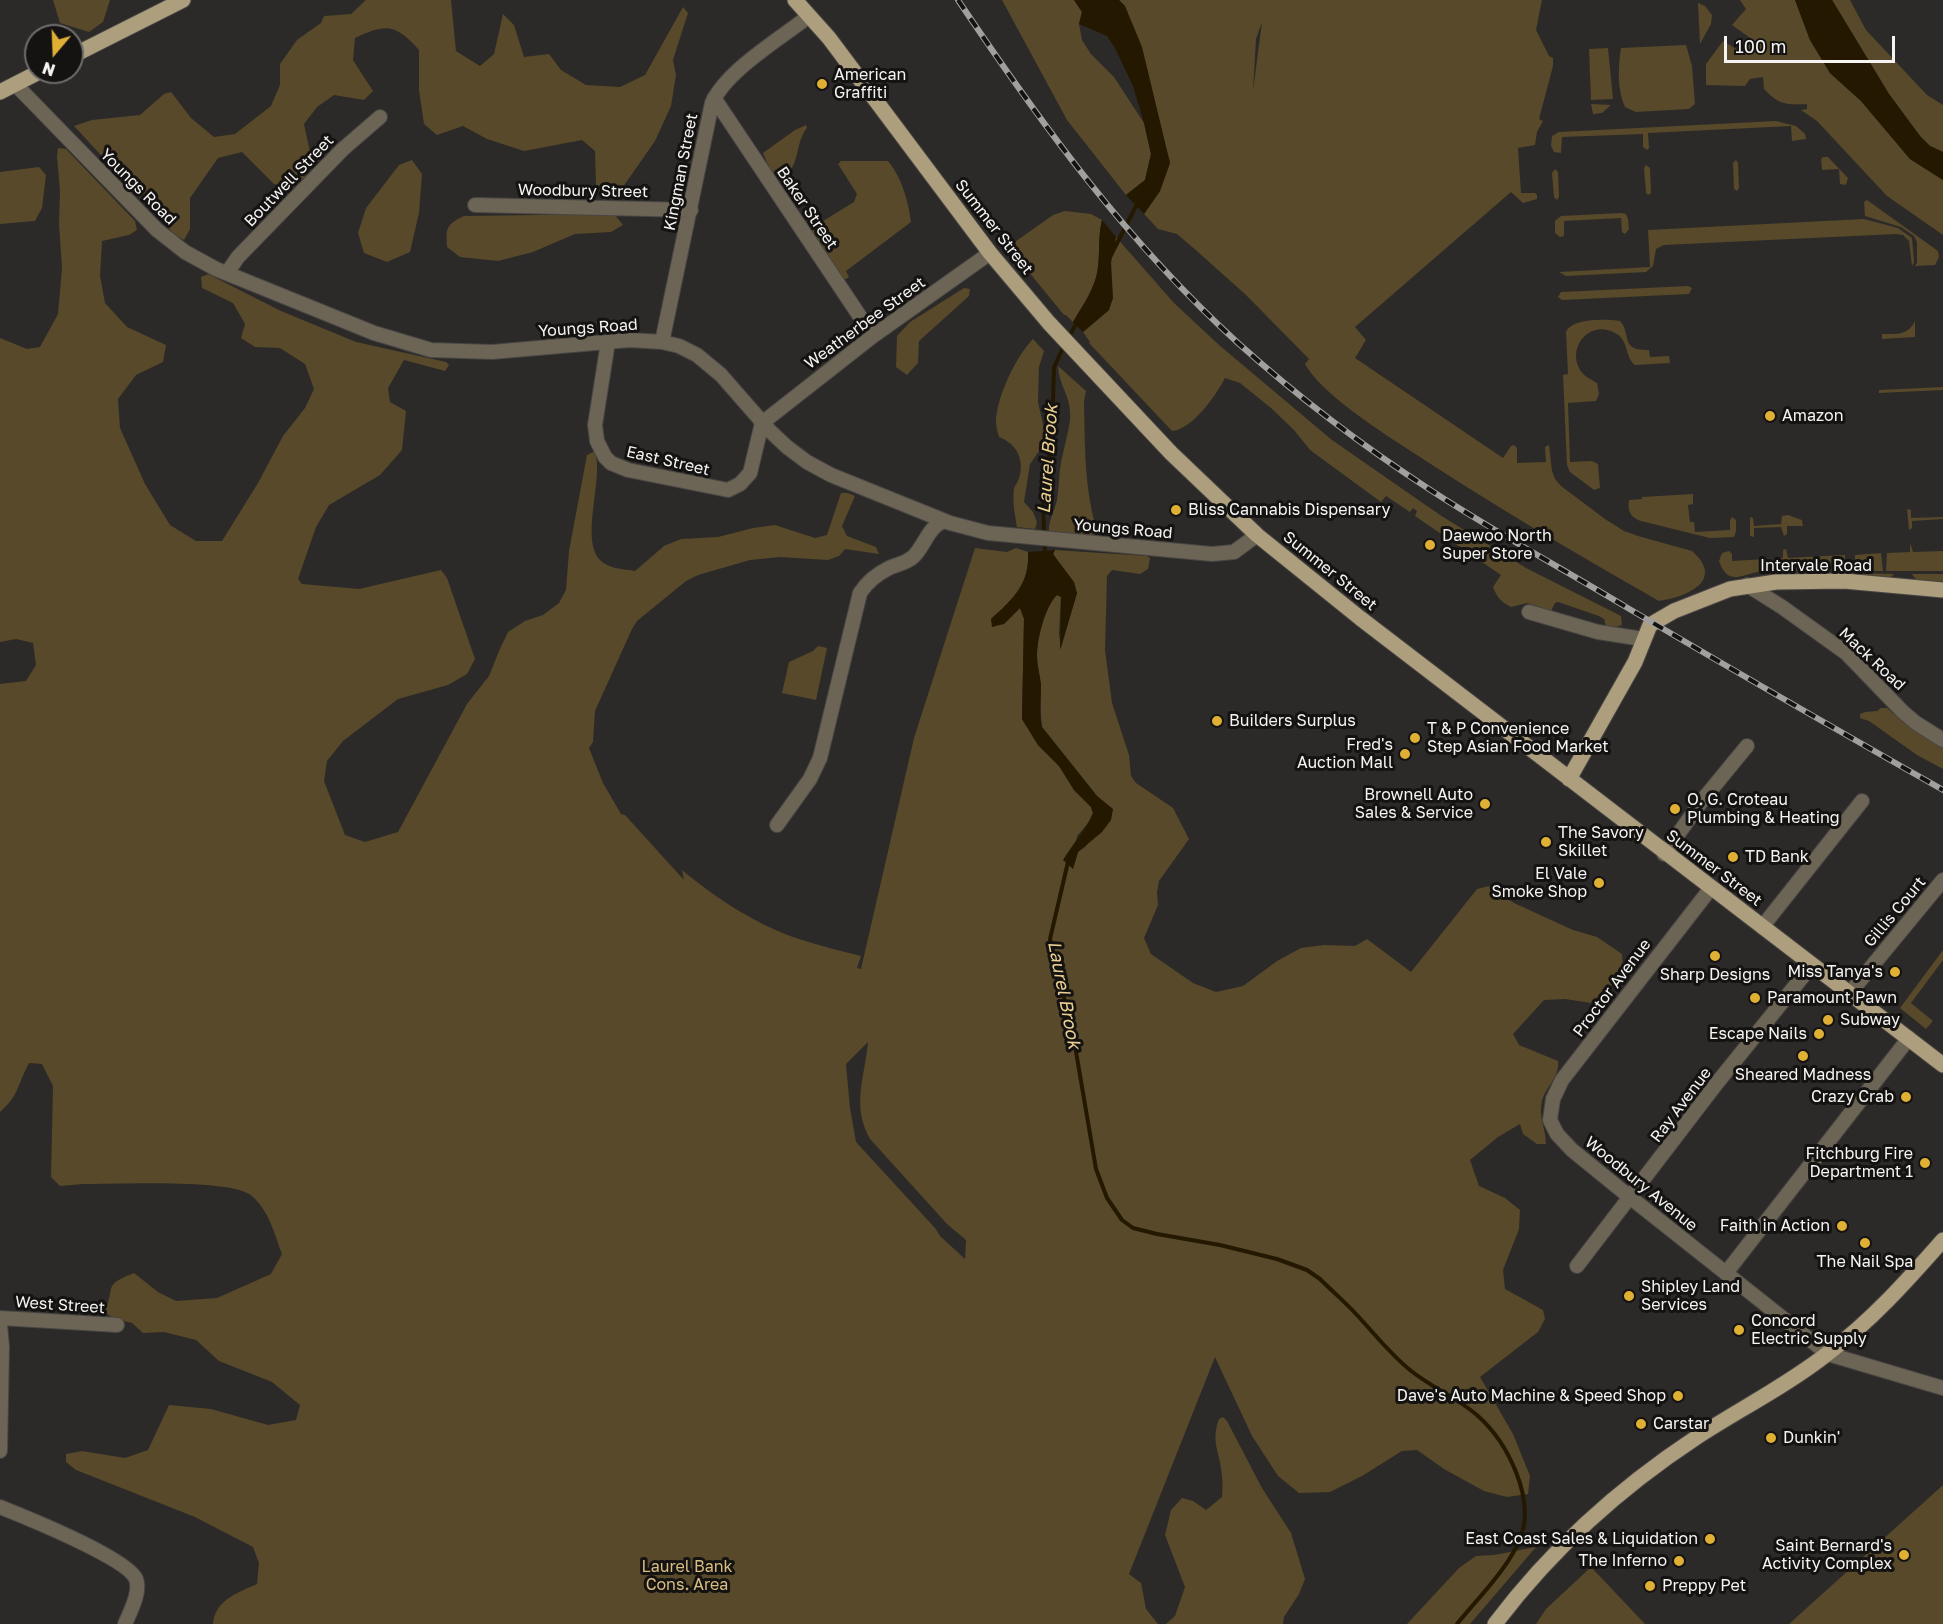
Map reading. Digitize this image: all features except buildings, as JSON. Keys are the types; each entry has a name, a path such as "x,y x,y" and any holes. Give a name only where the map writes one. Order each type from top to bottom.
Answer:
{"main road":[{"path":"84,50 183,0"},
{"name":"Summer Street","path":"795,0 829,38 990,253 1050,323 1171,453 1257,535 1664,854 1943,1065"},
{"path":"0,92 24,80"},
{"name":"Intervale Road","path":"1642,639 1653,622 1712,594 1747,585 1844,581 1943,590"},
{"path":"1569,779 1635,662 1642,639"},
{"path":"1495,1624 1565,1544 1625,1491 1696,1438 1800,1374 1828,1354 1893,1296 1943,1240"}],"street":[{"name":"Kingman Street","path":"662,342 691,210 706,125 714,98 733,75 809,16"},
{"name":"Youngs Road","path":"15,84 157,230 185,252 226,273 374,333 431,350 492,351 630,340 662,342 688,350 729,382 762,423 787,447 818,469 945,521 976,531 1020,537 1227,554 1234,552 1257,535"},
{"name":"Baker Street","path":"714,98 873,336"},
{"name":"Boutwell Street","path":"226,273 238,257 343,149 380,117"},
{"name":"Woodbury Street","path":"475,205 691,210"},
{"name":"Weatherbee Street","path":"762,423 873,336 990,253"},
{"name":"East Street","path":"608,342 595,434 602,453 611,463 628,470 728,490 740,484 750,473 762,423"},
{"path":"890,568 911,546 931,514"},
{"path":"777,825 813,773 820,758 860,593 873,578 909,561 937,524 945,521"},
{"name":"Mack Road","path":"1747,585 1846,653 1903,712 1943,740"},
{"path":"1529,612 1598,632 1642,639"},
{"path":"1664,854 1701,802 1747,746"},
{"path":"1762,927 1862,801"},
{"name":"Gillis Court","path":"1849,994 1943,880"},
{"name":"Proctor Avenue","path":"1551,1113 1553,1099 1562,1080 1711,888"},
{"name":"Ray Avenue","path":"1577,1266 1717,1083 1812,964"},
{"path":"1726,1273 1909,1038"},
{"name":"Woodbury Avenue","path":"1551,1113 1550,1120 1557,1134 1572,1150 1828,1354 1943,1389"},
{"name":"West Street","path":"0,1318 117,1325"},
{"path":"0,1325 2,1347 0,1451"},
{"path":"0,1507 103,1554 132,1573 137,1581 137,1590 125,1624"}],"green space":[{"path":"53,0 110,0 103,22 89,32 84,30 84,24 60,23"},
{"path":"366,0 451,0 456,51 480,66 494,54 503,14 514,25 524,57 549,54 561,70 586,85 620,87 645,75 683,7 688,13 673,60 676,75 671,106 655,141 618,194 604,201 596,186 595,151 582,140 524,151 487,139 463,126 437,135 424,124 419,90 419,50 397,31 383,28 375,30 355,38 353,60 373,91 364,100 334,95 317,107 304,124 310,152 307,175 290,190 274,184 242,152 218,158 190,198 190,229 184,240 174,234 74,126 92,120 140,115 164,94 171,92 191,118 214,137 235,134 271,106 280,85 280,64 297,40 321,23 324,16 351,14"},
{"path":"1002,0 1074,0 1082,12 1079,24 1082,40 1091,54 1114,77 1144,123 1151,154 1145,180 1126,195 1067,120"},
{"path":"1119,0 1542,0 1536,30 1549,56 1553,58 1553,66 1539,119 1543,121 1537,132 1535,145 1518,148 1521,193 1535,193 1537,199 1523,203 1511,192 1355,327 1366,340 1355,358 1503,458 1514,445 1517,448 1517,463 1546,462 1545,447 1549,445 1552,471 1561,486 1624,531 1692,551 1705,571 1704,579 1698,586 1680,596 1659,601 1468,488 1380,431 1324,387 1305,364 1309,359 1246,295 1177,234 1158,229 1144,214 1160,191 1170,162 1125,6","holes":["1262,22 1253,91 1256,39"]},
{"path":"1740,0 1795,0 1810,40 1830,73 1861,101 1910,159 1943,180 1943,235 1887,196 1817,121 1801,110 1807,109 1807,104 1788,104 1774,98 1764,89 1763,77 1750,79 1745,86 1706,85 1706,64 1723,41 1743,53 1753,40 1732,25 1746,9"},
{"path":"1832,0 1850,0 1866,30 1927,95 1943,105 1943,152 1930,146 1920,136 1889,94"},
{"path":"1698,3 1705,6 1712,15 1711,24 1700,44"},
{"path":"1686,45 1692,66 1695,104 1689,109 1636,112 1625,107 1619,78 1621,48"},
{"path":"1608,48 1613,99 1591,100 1589,49"},
{"path":"1591,104 1611,105 1602,113 1593,114"},
{"path":"1776,121 1796,126 1805,134 1806,139 1792,141 1791,126 1648,133 1649,148 1647,150 1643,147 1643,134 1562,137 1561,153 1554,152 1551,146 1552,136 1559,132"},
{"path":"806,125 807,128 800,141 791,170 779,178 772,174 763,153 795,130"},
{"name":"Laurel Bank Cons. Area","path":"58,148 66,149 135,221 137,230 129,235 102,241 100,276 105,303 127,327 166,345 163,362 136,375 118,399 120,428 145,484 170,525 196,541 222,541 258,483 283,436 305,408 314,389 305,364 280,348 255,347 241,338 245,324 233,303 202,288 201,277 208,274 281,311 356,342 446,362 449,365 445,371 404,360 388,388 390,402 406,411 402,450 380,475 329,505 316,527 298,579 302,584 359,589 441,570 447,578 475,659 467,674 448,685 398,699 343,741 327,761 324,781 345,835 365,842 398,832 467,704 489,676 508,632 525,621 543,615 559,603 566,590 569,551 587,455 595,451 597,477 592,538 594,550 600,560 612,567 635,571 664,546 681,539 718,537 753,528 775,525 815,538 827,535 841,493 855,496 842,526 847,536 876,547 879,554 845,549 839,556 828,560 780,557 750,560 698,575 686,581 637,621 595,711 593,742 589,748 603,783 621,814 625,815 684,880 682,870 724,901 770,927 802,940 861,956 857,968 861,969 914,738 975,548 1007,552 1016,548 1028,552 1028,563 1023,582 1013,597 991,619 1004,624 1020,608 1024,618 1022,719 1038,745 1059,766 1074,790 1091,807 1093,813 1090,821 1077,836 1073,868 1078,852 1085,847 1113,810 1097,796 1042,727 1041,685 1037,663 1040,632 1053,600 1057,595 1061,597 1059,633 1061,648 1077,593 1053,554 1055,550 1150,558 1148,569 1140,574 1112,570 1107,576 1105,650 1112,703 1129,755 1131,776 1136,783 1173,808 1189,839 1159,881 1158,905 1144,938 1151,954 1193,983 1216,992 1243,986 1277,961 1301,948 1324,945 1355,946 1367,939 1411,972 1477,889 1489,886 1514,903 1573,930 1597,937 1622,954 1623,970 1598,1004 1565,999 1544,1000 1513,1034 1519,1045 1558,1061 1557,1072 1544,1096 1541,1107 1546,1144 1537,1144 1523,1134 1520,1124 1498,1137 1470,1160 1479,1186 1505,1198 1520,1210 1519,1229 1503,1270 1505,1289 1543,1310 1545,1319 1538,1332 1480,1377 1513,1434 1530,1476 1528,1494 1507,1497 1484,1491 1444,1469 1417,1450 1402,1451 1362,1476 1330,1492 1299,1493 1278,1476 1252,1436 1215,1357 1129,1574 1141,1583 1146,1609 1158,1624 213,1624 218,1609 228,1598 257,1584 259,1563 253,1547 195,1517 76,1470 66,1462 66,1454 82,1451 125,1458 148,1450 169,1405 211,1409 268,1425 296,1420 300,1405 272,1382 219,1361 196,1340 164,1332 143,1333 132,1323 115,1319 104,1312 113,1284 134,1273 158,1292 176,1301 217,1298 271,1274 282,1254 273,1229 256,1199 237,1189 169,1183 60,1186 51,1177 53,1086 42,1064 29,1063 15,1095 0,1112 0,684 26,681 36,665 33,643 16,639 0,642 0,338 27,349 40,347 58,314 62,268","holes":["868,1042 860,1103 864,1127 870,1139 947,1224 966,1240 965,1259 940,1236 856,1142 846,1064"]},
{"path":"1828,157 1848,178 1846,185 1840,184 1839,169 1822,170 1821,159"},
{"path":"412,160 422,174 419,213 410,252 387,262 364,253 358,233 366,208 399,165"},
{"path":"1736,160 1739,188 1737,191 1734,189 1733,163"},
{"path":"841,161 888,161 904,190 911,222 846,271 849,277 846,279 840,279 811,232 815,226 854,202 857,194 838,164"},
{"path":"1646,165 1650,168 1651,193 1648,195 1644,168"},
{"path":"39,167 46,175 42,208 35,221 0,224 0,172"},
{"path":"1555,169 1558,172 1559,197 1557,200 1554,197 1552,173"},
{"path":"1867,200 1938,251 1939,257 1935,265 1915,266 1917,242 1914,236 1901,227 1865,216 1864,202"},
{"path":"1065,211 1091,214 1102,220 1095,282 1073,322 1064,315 1011,250 1012,244 1053,215"},
{"path":"614,214 623,225 611,232 575,234 533,252 498,261 460,257 447,247 448,227 464,216"},
{"path":"1626,214 1628,219 1629,229 1625,234 1622,232 1621,218 1564,221 1564,236 1560,237 1555,233 1555,221 1561,216"},
{"path":"1864,219 1898,228 1912,238 1914,262 1912,266 1909,241 1903,235 1896,234 1664,245 1656,249 1653,266 1646,272 1566,276 1559,272 1650,267 1648,230"},
{"path":"1116,237 1174,303 1219,345 1332,440 1440,515 1526,568 1621,616 1622,625 1606,626 1604,619 1599,616 1558,602 1551,611 1527,603 1511,607 1500,599 1493,587 1501,575 1415,516 1417,511 1413,508 1410,512 1386,496 1381,502 1310,450 1294,430 1240,383 1225,378 1210,402 1188,425 1172,431 1089,343 1083,332 1109,310 1111,262"},
{"path":"1688,286 1692,288 1689,294 1562,300 1558,297 1561,292"},
{"path":"964,288 970,289 969,296 919,341 918,363 907,375 896,367 897,336 910,322"},
{"path":"1620,321 1630,345 1640,350 1649,350 1650,357 1669,356 1670,363 1635,365 1622,339 1604,329 1589,333 1579,344 1576,360 1579,368 1597,383 1599,394 1596,401 1568,403 1570,462 1592,461 1598,464 1600,488 1594,490 1570,472 1567,465 1563,375 1568,374 1566,332 1569,327 1582,322"},
{"path":"1915,321 1915,337 1882,339 1882,334 1905,332"},
{"path":"1033,339 1044,351 1039,367 1038,402 1045,433 1042,447 1030,464 1024,502 1033,512 1037,522 1035,529 1017,527 1013,493 1020,475 1021,462 1014,447 999,437 996,423 999,402 1008,378"},
{"path":"1058,366 1086,391 1084,401 1086,468 1090,501 1098,534 1092,536 1049,531 1057,500 1061,462 1070,420 1069,404"},
{"path":"1943,387 1943,390 1879,393 1879,390"},
{"path":"1693,494 1693,504 1688,505 1690,522 1694,522 1695,532 1730,530 1732,517 1736,520 1734,537 1710,538 1641,521 1632,516 1629,511 1629,500"},
{"path":"1907,509 1911,510 1911,518 1943,517 1943,519 1912,521 1912,528 1909,530"},
{"path":"1788,515 1802,520 1803,526 1787,526 1787,534 1784,536 1781,527 1754,528 1754,537 1750,536 1750,517 1753,518 1754,526 1781,524 1782,516"},
{"path":"1910,543 1913,552 1943,551 1943,571 1886,571 1887,553 1910,552"},
{"path":"1786,549 1788,558 1845,555 1845,566 1855,566 1855,555 1881,553 1883,571 1768,571 1734,577 1722,569 1719,561 1722,553 1729,551 1732,554 1732,561 1783,558 1783,550"},
{"path":"1805,572 1894,574 1890,578 1770,574"},
{"path":"1912,574 1943,574 1943,583 1916,580"},
{"path":"818,646 827,648 816,700 782,693 789,662 813,651"},
{"path":"1887,708 1903,722 1943,748 1943,769 1917,755 1869,721 1860,718 1860,714"},
{"path":"1943,950 1943,960 1911,1003 1933,1021 1926,1029 1900,1008"},
{"path":"1223,1417 1262,1488 1291,1533 1305,1579 1299,1594 1284,1617 1283,1624 1166,1624 1175,1616 1185,1587 1165,1535 1171,1510 1182,1498 1193,1501 1206,1510 1222,1497 1216,1435 1219,1419"},
{"name":"Saint Bernard's Activity Complex","path":"1943,1485 1943,1624 1789,1624"},
{"path":"1536,1547 1470,1624 1407,1624 1459,1568 1476,1556"},
{"path":"1591,1567 1645,1624 1536,1624 1546,1609"}],"shaded area":[{"path":"1074,0 1119,0 1125,6 1142,47 1170,163 1160,191 1144,214 1126,195 1145,180 1151,154 1133,86 1107,36 1079,24 1082,12"},
{"path":"1795,0 1832,0 1889,94 1920,136 1930,146 1943,152 1943,180 1910,159 1861,101 1830,73 1810,40"},
{"path":"1102,220 1116,237 1111,262 1113,298 1109,310 1083,332 1073,322 1095,282"},
{"path":"1055,550 1053,554 1074,582 1077,593 1060,650 1061,597 1057,595 1053,600 1040,632 1037,663 1041,685 1042,727 1097,796 1113,809 1111,820 1102,832 1078,852 1073,869 1063,860 1093,813 1091,807 1074,790 1059,766 1038,745 1022,719 1024,619 1020,608 1004,624 992,627 991,619 1013,597 1023,582 1028,563 1028,552"}],"waterway":[{"name":"Laurel Brook","path":"1110,257 1138,202"},
{"name":"Laurel Brook","path":"1069,337 1077,322"},
{"name":"Laurel Brook","path":"1045,554 1043,505 1052,433 1054,367 1064,346"},
{"name":"Laurel Brook","path":"1068,862 1050,939 1074,1040 1096,1169 1107,1198 1122,1220 1133,1228 1220,1245 1277,1259 1307,1270 1347,1305 1403,1364 1478,1416 1489,1427 1508,1455 1516,1471 1524,1504 1521,1536 1501,1571 1457,1624"}],"railway":[{"path":"958,0 1054,137 1122,223 1197,304 1238,343 1308,402 1381,457 1480,521 1943,790"}],"place":[{"name":"American Graffiti","path":"822,84"},
{"name":"Amazon","path":"1770,416"},
{"name":"Bliss Cannabis Dispensary","path":"1176,510"},
{"name":"Daewoo North Super Store","path":"1430,545"},
{"name":"Builders Surplus","path":"1217,721"},
{"name":"T & P Convenience Step Asian Food Market","path":"1415,738"},
{"name":"Fred's Auction Mall","path":"1405,754"},
{"name":"Brownell Auto Sales & Service","path":"1485,804"},
{"name":"O. G. Croteau Plumbing & Heating","path":"1675,809"},
{"name":"The Savory Skillet","path":"1546,842"},
{"name":"TD Bank","path":"1733,857"},
{"name":"El Vale Smoke Shop","path":"1599,883"},
{"name":"Sharp Designs","path":"1715,956"},
{"name":"Miss Tanya's","path":"1895,972"},
{"name":"Paramount Pawn","path":"1755,998"},
{"name":"Subway","path":"1828,1020"},
{"name":"Escape Nails","path":"1819,1034"},
{"name":"Sheared Madness","path":"1803,1056"},
{"name":"Crazy Crab","path":"1906,1097"},
{"name":"Fitchburg Fire Department 1","path":"1925,1163"},
{"name":"Faith in Action","path":"1842,1226"},
{"name":"The Nail Spa","path":"1865,1243"},
{"name":"Shipley Land Services","path":"1629,1296"},
{"name":"Concord Electric Supply","path":"1739,1330"},
{"name":"Dave's Auto Machine & Speed Shop","path":"1678,1396"},
{"name":"Carstar","path":"1641,1424"},
{"name":"Dunkin'","path":"1771,1438"},
{"name":"East Coast Sales & Liquidation","path":"1710,1539"},
{"name":"Saint Bernard's Activity Complex","path":"1904,1555"},
{"name":"The Inferno","path":"1679,1561"},
{"name":"Preppy Pet","path":"1650,1586"}]}
